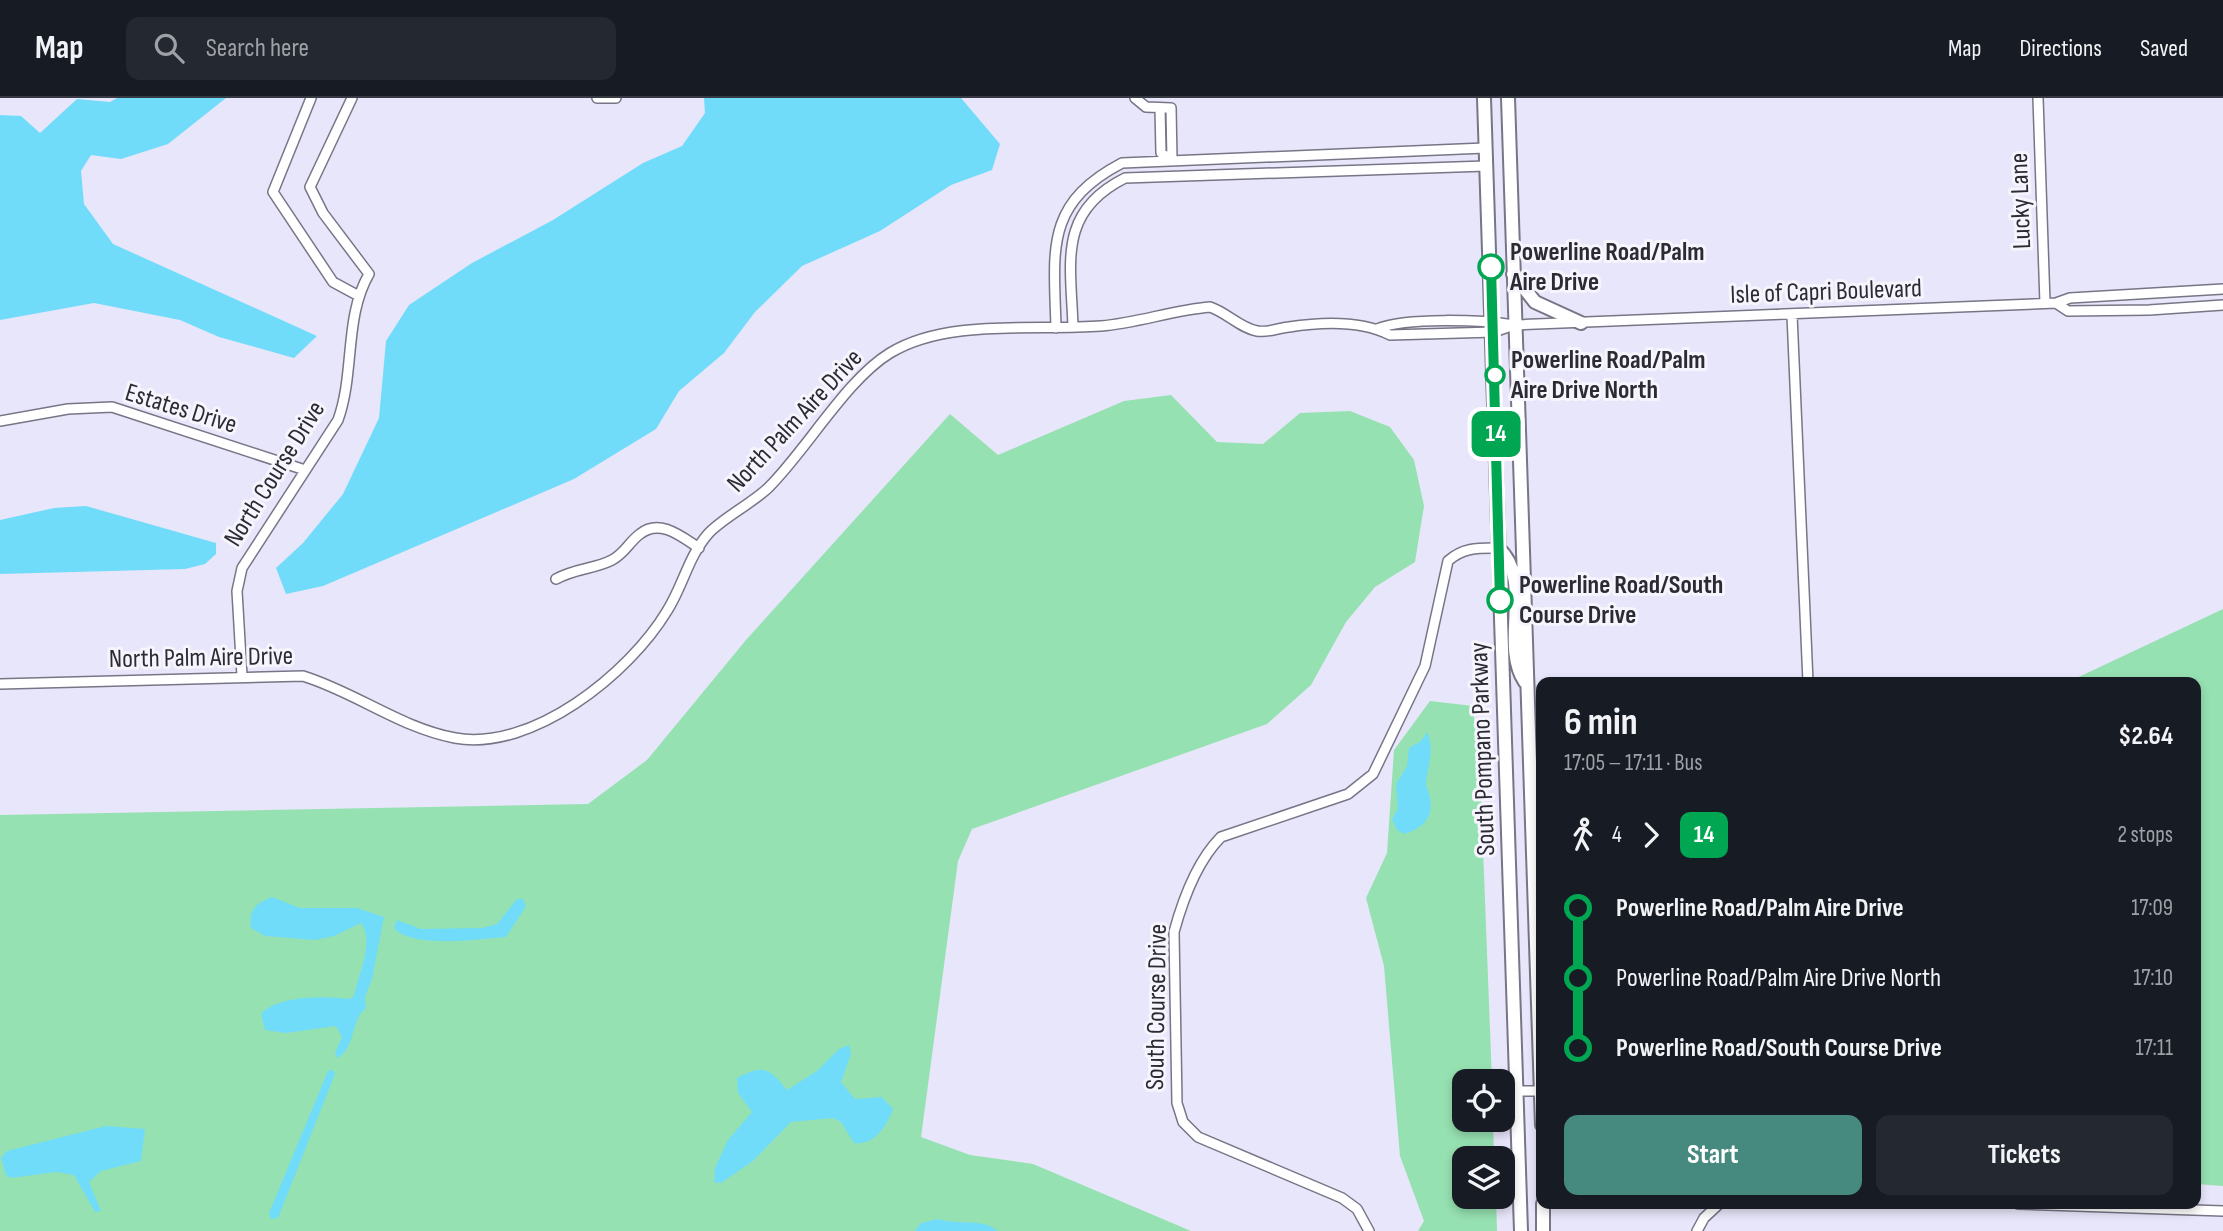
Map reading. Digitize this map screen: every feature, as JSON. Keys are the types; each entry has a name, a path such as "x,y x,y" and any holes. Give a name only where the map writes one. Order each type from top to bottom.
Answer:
{"main road":[{"name":"South Pompano Parkway","path":"1484,98 1521,1231"},
{"name":"South Pompano Parkway","path":"1508,98 1536,946"},
{"path":"1513,274 1535,302 1581,323"},
{"path":"1499,548 1514,571 1517,663 1527,686"},
{"path":"1543,1209 1544,1231"}],"street":[{"path":"311,98 272,192 333,282 357,295"},
{"name":"North Course Drive","path":"242,676 237,591 242,568 330,435 344,402 357,295 369,275 323,213 310,187 352,98"},
{"path":"597,98 617,98"},
{"path":"1135,98 1146,107 1171,108 1172,160"},
{"name":"Lucky Lane","path":"2038,98 2045,303"},
{"path":"1160,108 1161,153 1172,160"},
{"path":"1056,328 1054,262 1058,232 1067,209 1081,190 1122,163 1485,148"},
{"path":"1355,153 1357,170"},
{"path":"1269,156 1270,173"},
{"path":"1073,327 1073,234 1082,212 1109,186 1125,178 1486,166"},
{"name":"Isle of Capri Boulevard","path":"1514,325 2056,303 2070,298 2223,289"},
{"name":"Isle of Capri Boulevard","path":"2056,303 2068,311 2149,310 2223,305"},
{"name":"North Palm Aire Drive","path":"0,684 303,676 329,684 418,728 456,738 488,740 518,734 554,716 598,685 630,656 666,614 698,548 710,532 734,516 782,474 868,371 892,351 941,333 1104,326 1210,307 1225,312 1253,330 1344,324 1377,329 1390,335 1514,325"},
{"path":"1792,315 1808,677"},
{"name":"Estates Drive","path":"0,421 68,409 112,407 305,470"},
{"path":"556,579 575,569 612,560 625,552 641,533 654,528 673,530 698,548"},
{"name":"South Course Drive","path":"1369,1231 1357,1209 1342,1198 1198,1137 1183,1122 1177,1103 1174,932 1180,908 1208,850 1221,836 1348,794 1373,774 1425,666 1448,561 1456,554 1470,549 1499,548"},
{"path":"1517,1091 1536,1091"},
{"path":"1698,1231 1704,1218 1714,1209"},
{"path":"2164,1209 2223,1211"}],"green space":[{"path":"1171,395 1217,442 1263,444 1300,413 1350,411 1390,427 1414,460 1424,506 1415,562 1375,587 1346,622 1311,685 1267,724 972,829 958,861 921,1137 970,1155 1033,1164 1191,1231 0,1231 0,815 588,804 647,760 746,640 950,414 998,455 1124,401"},
{"path":"2223,609 2223,1186 2201,1184 2201,677 2079,677"},
{"path":"1430,701 1473,706 1481,797 1492,1069 1452,1069 1452,1132 1493,1132 1494,1146 1452,1146 1452,1209 1496,1209 1497,1231 1418,1231 1424,1221 1400,1156 1384,966 1366,898 1387,853 1394,750"}],"water":[{"path":"117,98 226,98 168,144 121,159 91,155 81,171 84,204 113,244 317,336 294,358 219,337 180,320 94,303 0,320 0,115 21,116 40,133 77,99 110,102"},
{"path":"704,98 961,98 1000,144 992,170 951,185 880,231 802,266 755,312 724,353 679,391 656,429 574,479 323,586 286,594 276,568 303,543 343,494 379,418 386,341 409,305 472,263 553,220 643,163 682,146 705,113"},
{"path":"86,506 216,543 216,554 205,564 185,569 0,574 0,520 54,508"},
{"path":"1427,732 1431,751 1426,782 1430,811 1421,826 1404,834 1397,830 1392,819 1398,809 1396,784 1407,766 1409,748 1421,741"},
{"path":"272,897 300,908 357,908 384,917 372,979 365,997 366,1008 357,1020 347,1048 337,1058 335,1053 342,1037 336,1026 286,1033 265,1030 261,1014 290,1000 315,997 349,999 354,996 366,949 365,931 361,923 334,936 315,940 265,936 251,928 251,916 258,905"},
{"path":"517,899 523,899 526,906 506,937 430,941 415,939 394,928 397,920 421,929 482,928 497,924"},
{"path":"849,1045 851,1054 841,1082 855,1099 882,1097 893,1109 879,1134 868,1141 854,1143 841,1122 833,1118 791,1122 753,1161 721,1183 714,1182 715,1168 728,1140 752,1112 738,1093 737,1078 754,1071 766,1071 776,1077 787,1090 817,1071 839,1049"},
{"path":"333,1070 335,1074 278,1218 271,1219 269,1213 328,1071"},
{"path":"106,1126 145,1129 141,1161 101,1171 89,1182 101,1211 95,1212 74,1175 56,1172 11,1178 6,1175 1,1158 7,1151"},
{"path":"939,1219 984,1224 998,1231 915,1231 921,1223"}],"bus line":[{"name":"14","path":"1491,267 1500,600"}],"place":[{"name":"Powerline Road/Palm Aire Drive","path":"1491,267"},
{"name":"Powerline Road/Palm Aire Drive North","path":"1495,375"},
{"name":"Powerline Road/South Course Drive","path":"1500,600"}]}
